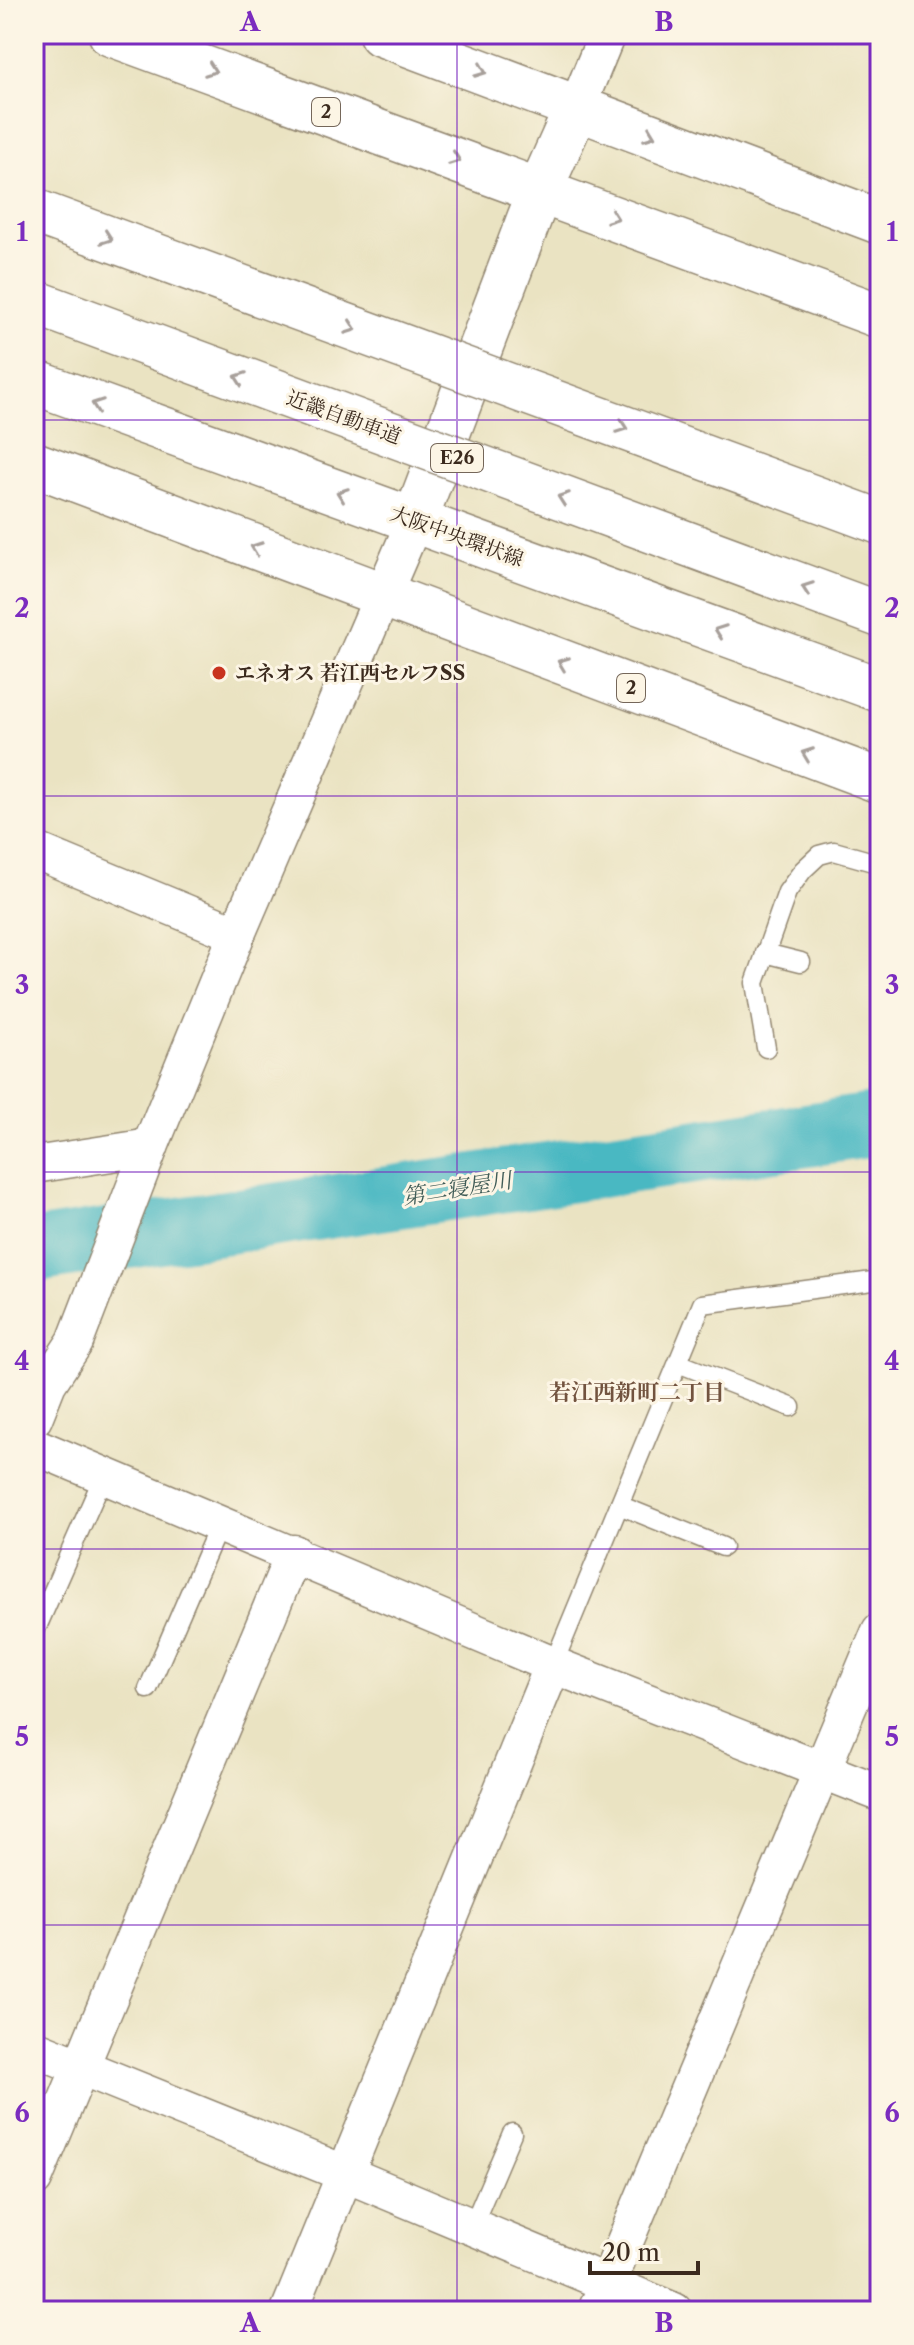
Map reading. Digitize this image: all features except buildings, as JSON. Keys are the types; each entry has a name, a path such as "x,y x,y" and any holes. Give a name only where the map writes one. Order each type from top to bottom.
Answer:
{"main road":[{"name":"2","path":"111,34 880,316"},
{"path":"381,34 880,222"},
{"path":"415,520 540,190 577,107"},
{"path":"34,211 880,522"},
{"name":"近畿自動車道","path":"34,302 880,615"},
{"name":"大阪中央環状線","path":"34,382 863,684"},
{"path":"34,450 132,501"},
{"name":"2","path":"34,464 880,781"}],"street":[{"path":"577,107 607,34"},
{"path":"34,1418 41,1385 75,1342 237,934 415,520"},
{"path":"34,850 237,934"},
{"path":"34,1165 146,1158"},
{"path":"34,1446 294,1553 553,1665 880,1793"},
{"path":"34,2179 294,1553"},
{"path":"602,2297 880,1631"},
{"path":"289,2311 553,1665"},
{"path":"34,2048 472,2227 602,2297 674,2311"}],"lane":[{"path":"766,1048 755,983 787,892 819,855 834,851 880,864"},
{"path":"765,953 801,962"},
{"path":"553,1665 702,1304 880,1280"},
{"path":"678,1363 791,1407"},
{"path":"38,1625 104,1475"},
{"path":"619,1505 723,1547"},
{"path":"148,1689 220,1523"},
{"path":"472,2227 512,2133"}],"waterway":[{"name":"第二寝屋川","path":"34,1251 880,1124"}],"place":[{"name":"エネオス 若江西セルフSS","path":"219,673"}],"district":[{"name":"若江西新町二丁目","path":"637,1392"}]}
